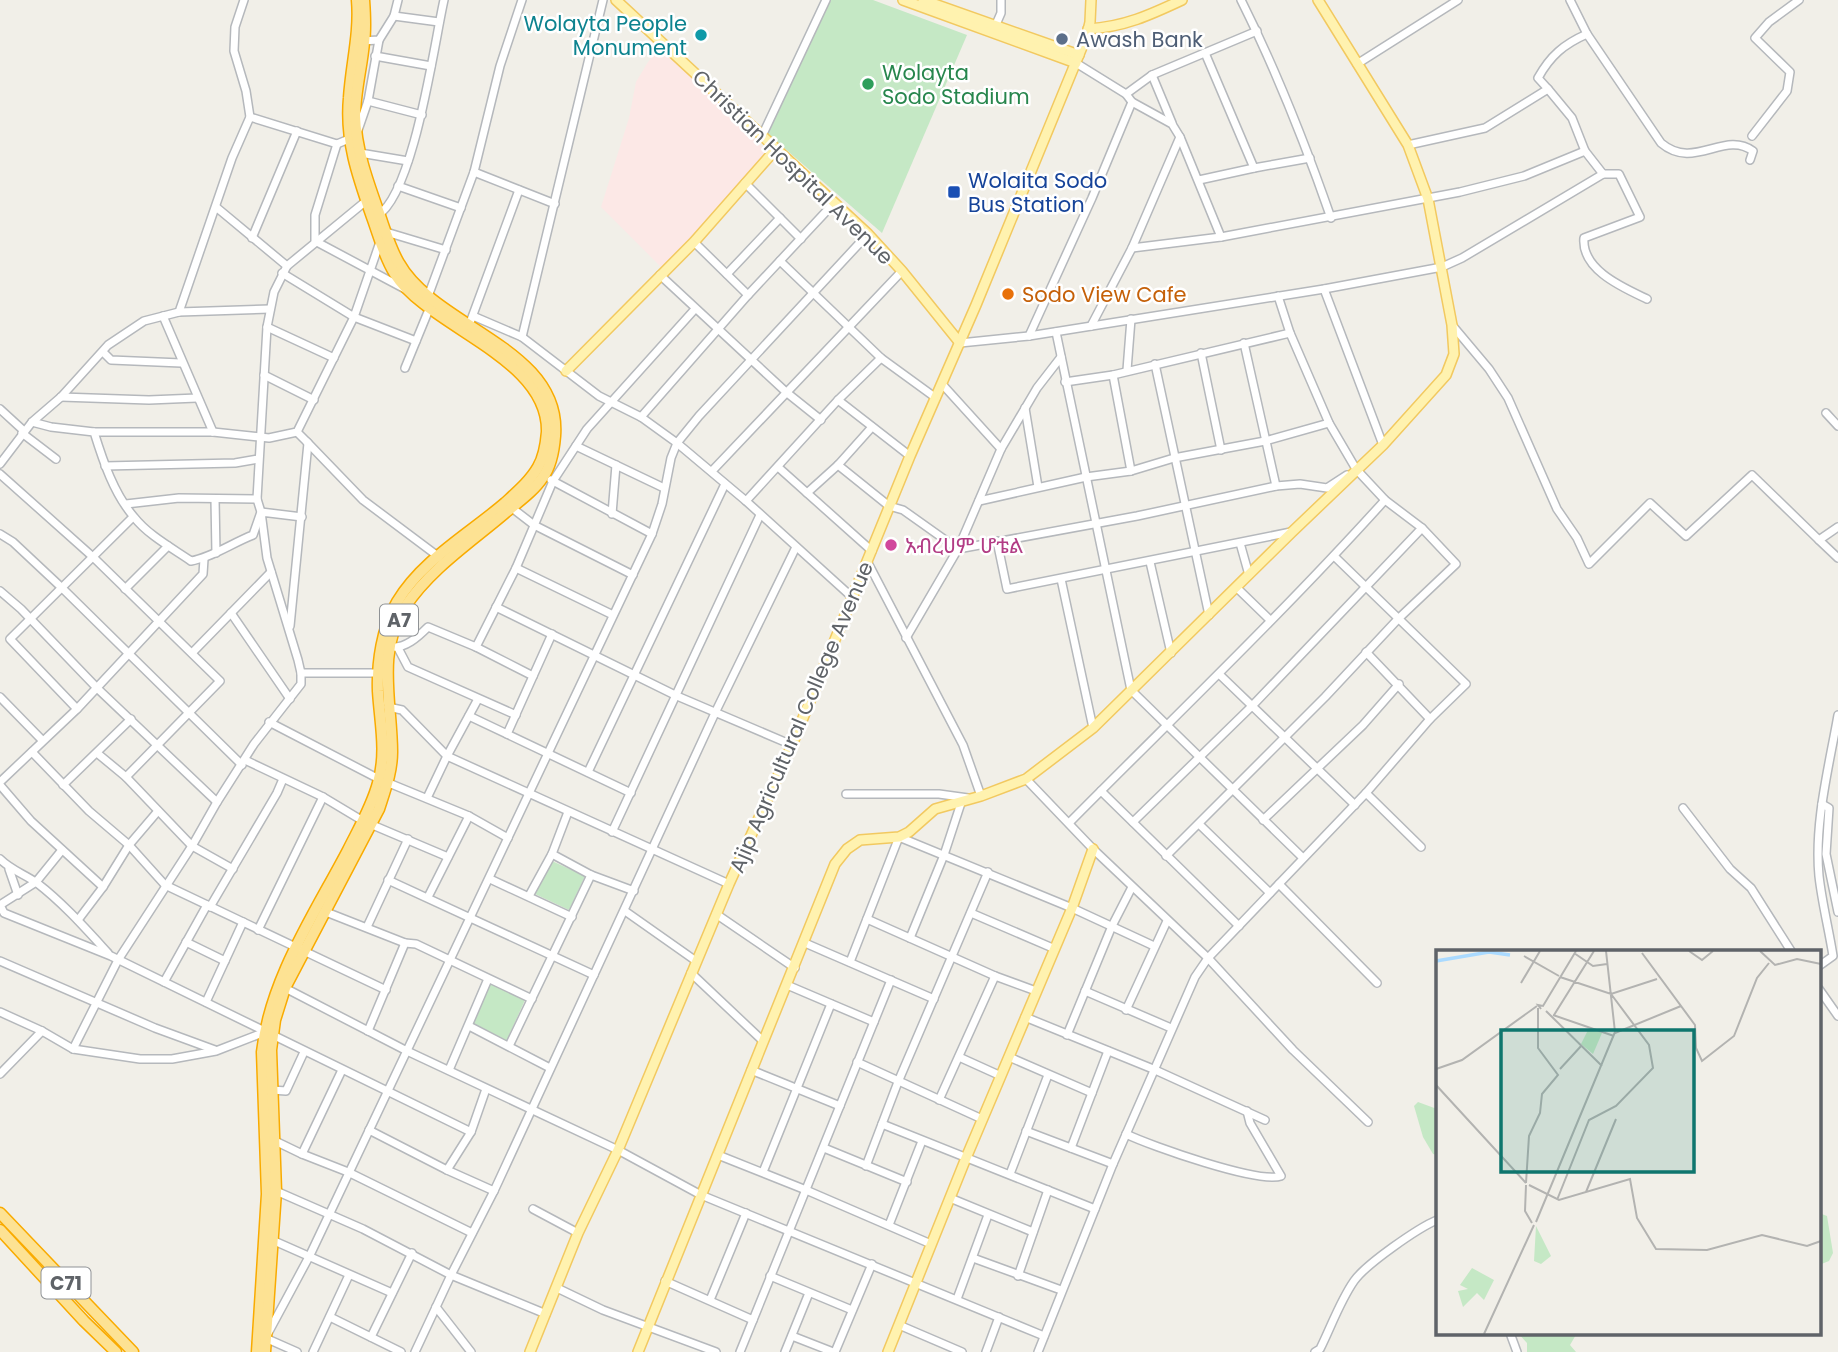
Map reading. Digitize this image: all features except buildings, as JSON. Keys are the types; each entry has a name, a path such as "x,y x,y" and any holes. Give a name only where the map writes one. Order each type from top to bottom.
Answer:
{"highway":[{"name":"A7","path":"357,0 360,41"},
{"name":"A7","path":"364,0 352,155 366,201 376,216"},
{"name":"A7","path":"353,135 390,266 406,289 428,302 524,376 534,390 547,421 544,476"},
{"name":"A7","path":"265,1352 262,1337 267,1194 262,1052 300,951 367,822 379,809 392,755 387,671 400,617 417,590 434,573 512,508 544,476 550,463 556,435 554,412 549,398 532,371 470,320 428,302 383,237"},
{"name":"A7","path":"384,780 378,673 384,638 398,601 415,578 439,557 521,489 544,476"},
{"name":"A7","path":"257,1352 262,1337 276,1191 269,1034 274,995 326,912 367,822"},
{"name":"C71","path":"0,1213 133,1352"},
{"name":"C71","path":"0,1230 116,1352"}],"main road":[{"name":"Christian Hospital Avenue","path":"616,0 867,234 902,271 960,343"},
{"path":"903,0 1078,59"},
{"path":"923,0 994,29"},
{"name":"Ajip Agricultural College Avenue","path":"530,1352 578,1233 618,1150 716,914 792,745 889,506 1078,59 1088,29 1091,0"},
{"path":"1088,29 1112,28 1182,0"},
{"path":"638,1352 835,864 847,849 860,841 900,837 935,809 1026,779 1093,728 1383,445 1446,375 1454,354 1452,325 1428,199 1408,145 1318,0"},
{"path":"566,370 694,242 775,150"},
{"path":"888,1352 982,1119 1072,908 1093,849"}],"street":[{"path":"179,313 232,158 250,117 246,91 234,51 235,27 244,0"},
{"path":"315,241 315,215 337,145 353,135 368,101 379,40 394,16 398,0"},
{"path":"376,216 398,186 408,161 422,115 444,0"},
{"path":"405,368 474,172 500,66 522,0"},
{"path":"522,337 603,0"},
{"path":"762,136 826,0"},
{"path":"994,29 1001,13 1001,0"},
{"path":"1241,0 1310,158 1331,218"},
{"path":"1357,64 1458,0"},
{"path":"1570,0 1587,34 1667,147 1678,153 1693,154 1736,144 1745,145 1753,151 1751,160"},
{"path":"1752,136 1787,91 1790,72 1755,38 1769,22 1799,0"},
{"path":"394,16 439,22"},
{"path":"1126,94 1152,75 1256,31"},
{"path":"1587,34 1564,46 1547,62 1538,78 1572,118 1585,151 1603,174"},
{"path":"360,41 379,40"},
{"path":"1205,53 1254,168"},
{"path":"375,56 431,66"},
{"path":"1078,59 1126,94 1132,102 1172,124"},
{"path":"1152,75 1221,237"},
{"path":"1408,145 1485,128 1548,89"},
{"path":"368,101 422,115"},
{"path":"1029,336 1132,102"},
{"path":"250,117 337,145"},
{"path":"252,239 297,131"},
{"path":"1091,326 1132,248 1180,137"},
{"path":"1132,248 1221,237 1428,199 1524,176 1585,151"},
{"path":"360,153 408,161"},
{"path":"1199,180 1310,158"},
{"path":"474,172 555,204"},
{"path":"960,343 1056,332 1442,267 1462,258 1603,174 1619,174 1640,217 1584,238 1583,246 1597,269 1647,299"},
{"path":"745,183 801,239"},
{"path":"398,186 461,208"},
{"path":"519,190 470,320 522,337 599,396 641,417 677,443 712,471 853,598"},
{"path":"74,1049 114,958 192,846 269,722 301,684 301,673 267,558 257,499 267,327 270,309 287,266 366,201"},
{"path":"641,417 748,295 834,203"},
{"path":"216,207 287,266"},
{"path":"727,274 780,218"},
{"path":"297,1352 262,1337 310,1255 633,575 652,534 677,443 867,234"},
{"path":"32,422 94,432 213,432 270,438 297,432 354,317 383,237 446,250"},
{"path":"315,241 406,289"},
{"path":"694,242 748,295"},
{"path":"780,261 881,358 936,398"},
{"path":"712,471 902,271"},
{"path":"282,273 354,317 416,341"},
{"path":"660,275 751,361 821,420"},
{"path":"1324,289 1383,445"},
{"path":"1166,856 1200,825 1398,619 1457,564 1422,528 1385,500 1356,469 1329,423 1290,333 1278,296"},
{"path":"0,464 32,422 61,397 108,345 145,321 179,313 270,309"},
{"path":"476,647 534,526 544,476 576,446 611,401 695,309"},
{"path":"163,316 213,432"},
{"path":"1127,370 1131,319"},
{"path":"1452,325 1489,369 1508,398 1557,509 1577,538 1589,564 1650,503 1686,537 1752,475 1838,558"},
{"path":"267,327 334,358"},
{"path":"1056,332 1131,690 1303,858"},
{"path":"1065,382 1114,374 1290,333"},
{"path":"1244,343 1276,486"},
{"path":"103,352 111,360 181,363"},
{"path":"1201,353 1221,450"},
{"path":"906,638 958,549 1001,449 1025,407 1061,357"},
{"path":"746,501 838,400 881,358"},
{"path":"1154,364 1209,615"},
{"path":"1114,374 1131,471"},
{"path":"264,375 314,400"},
{"path":"942,384 1001,449"},
{"path":"61,397 149,400 197,398"},
{"path":"838,400 910,456"},
{"path":"1025,407 1038,486"},
{"path":"0,409 56,459"},
{"path":"1826,413 1838,426"},
{"path":"979,501 1038,486 1131,471 1174,458 1265,441 1329,423"},
{"path":"807,493 838,465 872,427"},
{"path":"94,432 105,466 133,517 191,561 205,559 232,543 253,535 261,512"},
{"path":"289,631 308,443 297,432"},
{"path":"297,432 363,500 439,557"},
{"path":"576,446 664,488"},
{"path":"105,466 235,463 258,459"},
{"path":"612,514 616,465"},
{"path":"838,465 889,506 904,510 958,549 1276,486 1300,484 1327,488 1356,469"},
{"path":"778,467 872,551"},
{"path":"0,474 93,556 220,681 125,777"},
{"path":"544,476 652,534"},
{"path":"588,772 725,484"},
{"path":"125,505 158,499 257,499"},
{"path":"215,499 216,553"},
{"path":"1069,823 1219,674 1385,500"},
{"path":"512,508 534,526 633,575"},
{"path":"261,512 302,517"},
{"path":"612,832 760,514"},
{"path":"77,709 10,639 133,517"},
{"path":"1819,540 1838,527"},
{"path":"1133,822 1253,705 1422,528"},
{"path":"997,541 1007,589 1292,532"},
{"path":"0,534 13,542 61,587 243,763 323,797 367,822 448,857"},
{"path":"1240,543 1249,575"},
{"path":"125,589 168,546"},
{"path":"415,1352 532,1111 715,713 796,547"},
{"path":"1038,1352 1113,1164 1195,976 1208,958 1366,793 1430,719 1466,684 1334,556"},
{"path":"103,887 31,821 0,783 77,709 203,574 205,559"},
{"path":"867,561 963,745 972,798 944,855 910,938"},
{"path":"1150,562 1171,654"},
{"path":"516,568 613,615"},
{"path":"192,653 271,572"},
{"path":"1061,579 1093,728"},
{"path":"1236,587 1270,620"},
{"path":"0,591 217,802"},
{"path":"496,607 677,696 792,745"},
{"path":"231,613 290,699"},
{"path":"516,715 408,667 394,648 410,642 428,627 476,647 533,676"},
{"path":"507,734 552,634"},
{"path":"1366,652 1430,719"},
{"path":"301,673 378,673"},
{"path":"1219,674 1354,805"},
{"path":"1263,820 1363,725 1399,684"},
{"path":"0,697 42,740"},
{"path":"427,798 478,699"},
{"path":"388,707 402,710 447,756 729,884"},
{"path":"1820,965 1835,955 1819,876 1819,841 1822,804 1838,715"},
{"path":"469,716 631,793"},
{"path":"63,785 131,719"},
{"path":"269,722 508,838"},
{"path":"32,752 63,785 129,845 165,885 386,990"},
{"path":"97,753 125,777 192,846 233,869"},
{"path":"163,982 233,869 283,779"},
{"path":"1026,779 1093,849 1208,958 1293,1050 1368,1122"},
{"path":"1101,790 1239,926"},
{"path":"1366,793 1421,847"},
{"path":"846,794 939,794 972,798"},
{"path":"258,930 323,797"},
{"path":"1822,804 1829,808 1826,854 1838,912"},
{"path":"1683,808 1730,869 1751,888 1790,950"},
{"path":"78,920 103,887 129,845 158,811"},
{"path":"530,896 552,854 568,812"},
{"path":"428,897 469,817"},
{"path":"1200,825 1270,892"},
{"path":"850,962 900,837 1072,908 1154,946"},
{"path":"366,927 408,839"},
{"path":"62,850 36,882 0,905 4,913 114,958 471,1132"},
{"path":"552,854 591,874 634,891"},
{"path":"0,859 9,868 36,882 114,958"},
{"path":"9,868 18,895"},
{"path":"866,1166 898,1082 988,872"},
{"path":"509,1046 591,874"},
{"path":"490,878 572,917"},
{"path":"388,880 594,975"},
{"path":"1279,884 1377,984"},
{"path":"1067,1035 1112,926 1132,887"},
{"path":"625,911 696,961"},
{"path":"326,912 405,943 416,944 532,999"},
{"path":"971,913 1055,949"},
{"path":"716,914 794,968"},
{"path":"867,919 995,976 1036,991"},
{"path":"1126,1010 1167,921"},
{"path":"206,1002 243,922"},
{"path":"186,942 225,961"},
{"path":"368,1031 405,943"},
{"path":"804,943 934,999"},
{"path":"0,961 155,1028 216,1051"},
{"path":"691,973 763,1041"},
{"path":"939,1100 995,976"},
{"path":"449,1070 488,979"},
{"path":"740,1352 891,980"},
{"path":"787,985 874,1022"},
{"path":"285,988 407,1051 618,1150 701,1195 1044,1336"},
{"path":"1820,990 1838,1016"},
{"path":"1085,991 1171,1028"},
{"path":"763,1172 831,1004"},
{"path":"0,1012 74,1049 140,1059 172,1059 216,1051 269,1034"},
{"path":"1026,1017 1153,1069 1265,1120"},
{"path":"469,1026 550,1068"},
{"path":"0,1074 42,1031"},
{"path":"1071,1148 1108,1051"},
{"path":"272,1090 286,1091 304,1052"},
{"path":"959,1057 1001,1076"},
{"path":"1009,1057 1092,1093"},
{"path":"858,1062 982,1119"},
{"path":"302,1154 342,1070"},
{"path":"751,1070 840,1106"},
{"path":"1010,1174 1048,1075"},
{"path":"447,1171 471,1132 486,1089"},
{"path":"1126,1134 1173,1153 1255,1175 1274,1178 1281,1176 1250,1123 1247,1111"},
{"path":"882,1124 1095,1209"},
{"path":"369,1130 447,1171 494,1191"},
{"path":"1026,1131 1113,1164"},
{"path":"273,1140 348,1172 472,1233"},
{"path":"889,1225 922,1141"},
{"path":"824,1148 907,1182"},
{"path":"718,1155 931,1244"},
{"path":"1018,1276 1048,1190"},
{"path":"276,1191 412,1253 451,1275 546,1314"},
{"path":"950,1198 1033,1232"},
{"path":"533,1209 578,1233"},
{"path":"710,1300 746,1213"},
{"path":"957,1299 988,1215"},
{"path":"1315,1352 1320,1349 1355,1279 1423,1226 1436,1220"},
{"path":"272,1240 392,1293"},
{"path":"371,1337 412,1253"},
{"path":"973,1258 1061,1290"},
{"path":"792,1336 834,1352 872,1264"},
{"path":"313,1352 349,1275"},
{"path":"770,1276 852,1310"},
{"path":"665,1281 752,1320"},
{"path":"557,1288 603,1310 716,1352"},
{"path":"785,1352 809,1293"},
{"path":"436,1307 471,1352"},
{"path":"330,1317 401,1352"},
{"path":"986,1352 999,1317"},
{"path":"899,1325 962,1352"},
{"path":"1510,1334 1517,1352"},
{"path":"934,1352 938,1341"},
{"path":"691,1352 694,1343"}],"shaded area":[{"path":"661,47 768,153 699,231 662,268 601,207 629,118 636,82"}],"green space":[{"name":"Wolayta Sodo Stadium","path":"831,0 873,0 967,35 882,233 767,133"},
{"path":"552,861 585,876 569,910 535,894"},
{"path":"489,982 525,1000 506,1042 472,1025"},
{"path":"1418,1102 1436,1109 1436,1155 1423,1137 1414,1106"},
{"path":"1820,1213 1827,1216 1833,1253 1829,1261 1820,1265"},
{"path":"1519,1334 1576,1334 1570,1345 1576,1352 1527,1352 1527,1343"}],"place":[{"name":"Wolayta People Monument","path":"701,35"},
{"name":"Awash Bank","path":"1062,39"},
{"name":"Wolayta Sodo Stadium","path":"868,84"},
{"name":"Wolaita Sodo Bus Station","path":"954,192"},
{"name":"Sodo View Cafe","path":"1008,294"},
{"name":"አብረሀም ሆቴል","path":"891,545"}]}
